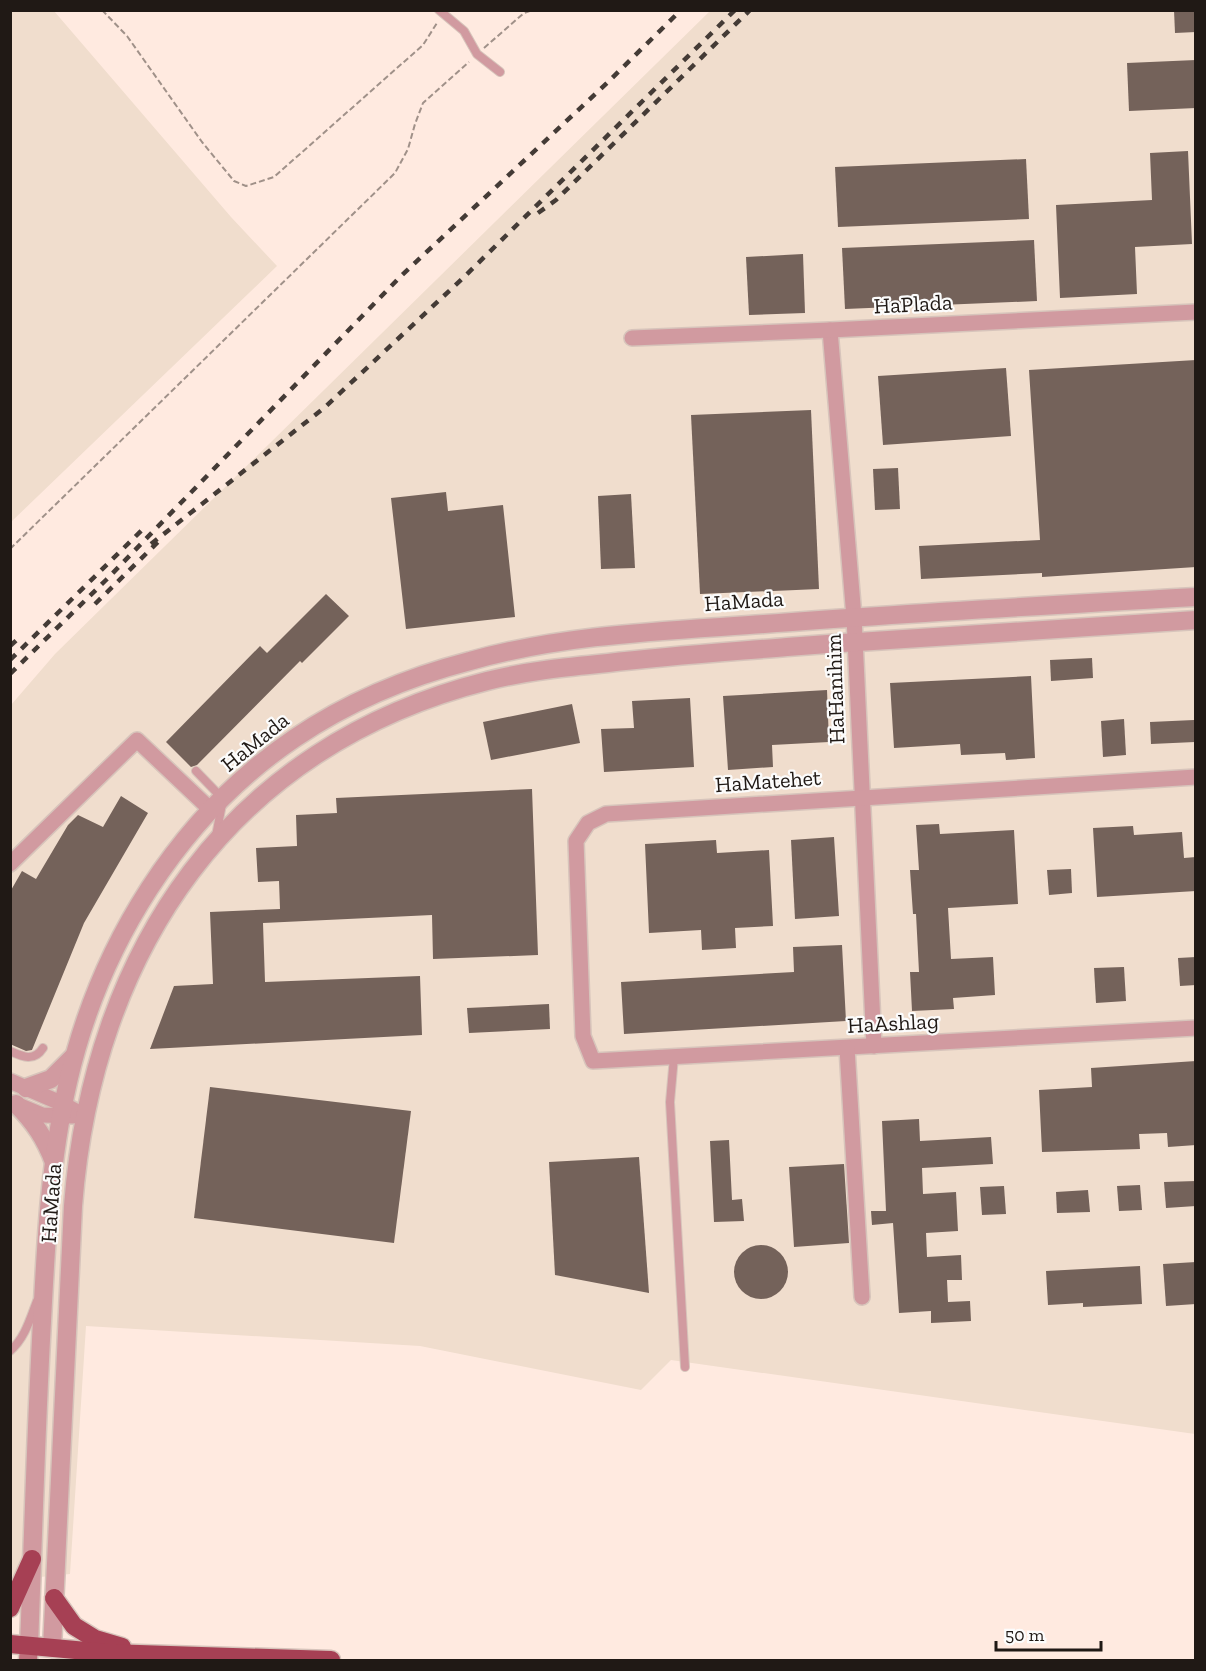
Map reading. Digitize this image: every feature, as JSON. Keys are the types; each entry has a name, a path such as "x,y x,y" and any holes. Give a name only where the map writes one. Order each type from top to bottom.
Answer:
{"highway":[{"path":"10,1608 32,1559"},
{"path":"54,1598 74,1626 95,1639 149,1655"},
{"path":"10,1644 29,1654 331,1660"}],"street":[{"name":"HaPlada","path":"632,338 1196,312"},
{"name":"HaHanihim","path":"830,330 856,642 874,1046"},
{"name":"HaMada","path":"29,1654 48,1215 62,1111 75,1056 103,973 129,920 159,872 217,805 292,739 367,696 422,675 471,660 520,649 575,640 651,632 854,617 1196,597"},
{"name":"HaMada","path":"52,1654 73,1206 85,1116 103,1047 128,977 151,930 176,890 214,843 262,796 302,764 346,736 393,713 487,681 546,669 670,656 1196,620"},
{"path":"10,864 137,740 217,805"},
{"name":"HaMatehet","path":"593,1061 583,1036 576,841 588,823 606,813 1196,777"},
{"name":"HaAshlag","path":"593,1061 1196,1028"},
{"path":"847,1048 862,1297"},
{"path":"18,1085 51,1079 75,1056"},
{"path":"18,1085 62,1111 85,1116"},
{"path":"13,1103 42,1115 62,1111"},
{"path":"13,1103 37,1127 45,1139 54,1162"}],"lane":[{"path":"440,13 465,31 477,54 500,72"},
{"path":"196,771 217,805 220,822 214,843"},
{"path":"10,1051 29,1058 35,1057 43,1048"},
{"path":"674,1057 670,1101 685,1367"},
{"path":"10,1351 20,1342 26,1330 44,1282"}],"path":[{"path":"102,10 127,36 202,142 234,181 246,186 274,177 423,45 440,13"},
{"path":"10,549 395,173 408,149 423,103 524,13 533,10"}],"shaded area":[{"path":"11,10 54,11 231,217 277,266 11,522"},
{"path":"710,11 1195,11 1195,1434 671,1360 641,1390 420,1346 86,1326 70,1574 11,1580 11,705 55,654"}],"building":[{"path":"1174,10 1196,10 1196,32 1175,33"},
{"path":"1196,60 1196,108 1129,111 1127,63"},
{"path":"1188,151 1192,244 1135,247 1137,294 1060,298 1056,205 1152,200 1150,153"},
{"path":"1026,159 1029,219 838,227 835,167"},
{"path":"1034,240 1037,301 845,309 842,248"},
{"path":"803,254 805,313 749,315 746,257"},
{"path":"1196,360 1196,567 1042,577 1042,573 921,579 919,546 1040,540 1029,370"},
{"path":"1006,368 1011,436 883,445 878,376"},
{"path":"811,410 819,589 700,594 691,415"},
{"path":"898,468 900,509 875,510 873,469"},
{"path":"446,492 448,511 503,505 515,617 406,629 391,498"},
{"path":"631,494 635,568 601,569 598,496"},
{"path":"326,594 349,616 302,663 300,661 197,765 191,767 166,742 260,646 267,653"},
{"path":"1092,658 1093,678 1051,681 1050,660"},
{"path":"1031,676 1035,758 1006,760 1005,753 961,755 960,744 894,748 890,683"},
{"path":"827,690 829,742 772,745 773,767 728,770 723,696"},
{"path":"690,698 694,767 604,772 601,729 634,728 632,701"},
{"path":"572,704 580,743 491,760 483,722"},
{"path":"1124,719 1126,755 1103,757 1101,721"},
{"path":"1194,720 1195,742 1151,744 1150,722"},
{"path":"532,789 538,955 433,959 432,915 263,923 265,982 420,976 422,1035 150,1049 174,986 213,984 210,912 280,909 279,881 258,882 256,848 297,846 296,815 337,813 336,798"},
{"path":"121,796 148,813 84,923 32,1050 26,1051 10,1044 10,892 22,871 36,879 68,825 78,815 103,827"},
{"path":"939,824 940,834 1014,830 1018,904 948,908 951,959 993,957 995,995 953,998 954,1009 912,1011 910,972 919,972 916,914 913,914 910,870 919,870 916,825"},
{"path":"1133,826 1134,835 1182,832 1184,858 1196,857 1196,891 1097,897 1093,828"},
{"path":"834,837 839,916 795,919 791,840"},
{"path":"716,840 717,853 769,850 773,926 735,928 736,948 702,950 701,930 649,933 645,844"},
{"path":"1071,869 1072,893 1049,895 1047,870"},
{"path":"842,945 846,1021 624,1034 621,982 794,972 793,947"},
{"path":"1196,957 1196,985 1180,986 1178,958"},
{"path":"1124,967 1126,1001 1096,1003 1094,968"},
{"path":"549,1004 550,1029 469,1033 467,1008"},
{"path":"1196,1061 1196,1145 1168,1147 1167,1133 1139,1134 1140,1149 1042,1152 1039,1090 1092,1087 1091,1068"},
{"path":"210,1087 411,1111 394,1243 194,1218"},
{"path":"919,1119 920,1141 991,1137 993,1164 922,1168 923,1194 956,1192 958,1231 926,1233 927,1257 961,1255 962,1280 947,1280 948,1302 970,1301 971,1321 931,1323 931,1311 899,1313 893,1223 872,1225 871,1211 886,1211 882,1121"},
{"path":"729,1140 732,1200 742,1199 744,1221 714,1222 710,1141"},
{"path":"639,1157 649,1293 555,1275 549,1162"},
{"path":"844,1164 849,1243 794,1247 789,1167"},
{"path":"1196,1181 1196,1206 1166,1208 1164,1182"},
{"path":"1140,1185 1142,1210 1119,1211 1117,1186"},
{"path":"1004,1186 1006,1214 982,1215 980,1187"},
{"path":"1088,1190 1090,1212 1057,1213 1056,1192"},
{"path":"761,1245 771,1247 780,1253 786,1262 788,1272 786,1282 780,1291 771,1297 761,1299 751,1297 742,1291 736,1282 734,1272 736,1262 742,1253 751,1247"},
{"path":"1196,1262 1196,1304 1166,1306 1163,1264"},
{"path":"1140,1266 1142,1304 1083,1307 1083,1303 1048,1305 1046,1271"}],"railway":[{"path":"10,674 106,580 401,276 607,83 681,10"},
{"path":"151,544 324,408 463,278 735,10"},
{"path":"538,213 556,200 750,10"},
{"path":"10,660 142,530"},
{"path":"95,604 159,541"},
{"path":"10,646 19,638"}]}
